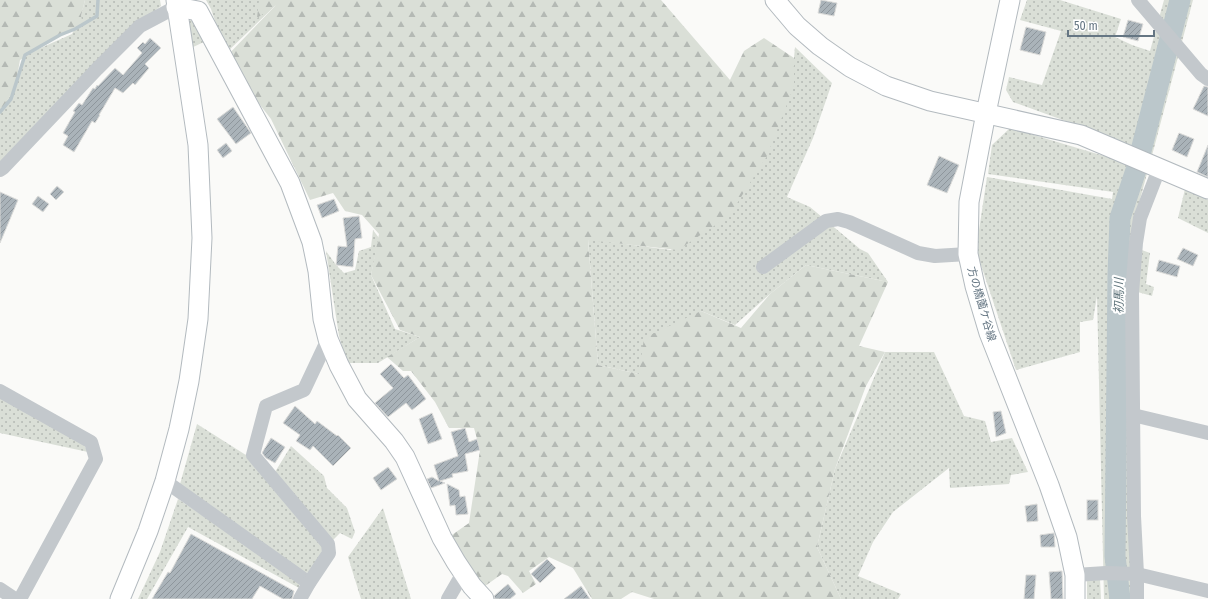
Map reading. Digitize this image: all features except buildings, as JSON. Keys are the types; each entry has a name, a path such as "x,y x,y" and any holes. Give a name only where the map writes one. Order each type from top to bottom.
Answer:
{"street":[{"path":"775,0 797,26 820,46 870,79 915,97 1082,135 1208,189"},
{"name":"方の橋薗ケ谷線","path":"1010,0 969,202 968,254 975,286 989,333 1049,485 1067,538 1075,575 1075,599"},
{"path":"1138,0 1201,74 1208,79"},
{"path":"0,170 96,69 140,26 176,3"},
{"path":"176,3 198,11 290,182 312,242 318,271 323,319 328,339 339,365 357,399 394,441 405,457 442,538 463,573 484,599"},
{"path":"120,599 148,531 165,481 179,430 190,376 198,319 202,238 198,145 176,3"},
{"path":"1137,599 1135,574 1132,415 1132,293 1136,243 1140,218 1156,167"},
{"path":"762,267 826,221 838,219 849,222 918,253 935,256 968,254"},
{"path":"300,599 329,553 328,544 253,455 266,406 304,390 328,339"},
{"path":"0,391 91,442 96,458 20,599"},
{"path":"1132,415 1208,433"},
{"path":"165,481 309,583"},
{"path":"448,599 463,573"},
{"path":"1075,575 1106,573 1135,574 1208,591"},
{"path":"0,589 15,599"}],"green space":[{"path":"0,0 85,0 81,16 83,24 43,45 20,60 15,88 0,112"},
{"path":"85,0 160,0 161,6 142,21 0,163 0,109 13,92 25,55 72,34 81,16"},
{"path":"206,0 277,0 278,3 226,53 211,9"},
{"path":"259,0 661,0 730,80 744,51 764,38 794,58 794,86 767,156 729,216 678,250 588,240 598,365 639,374 644,338 701,311 741,328 770,294 806,265 888,282 859,346 885,352 866,386 835,469 817,547 841,599 654,599 632,592 621,599 592,599 573,568 549,557 529,571 536,584 523,593 508,576 502,574 485,586 465,567 449,537 469,523 480,450 474,428 449,428 435,402 411,371 403,371 387,357 420,337 400,330 371,275 379,234 362,215 345,211 333,193 310,200 271,119 224,59 276,5 257,18"},
{"path":"1027,0 1060,0 1121,19 1115,37 1150,51 1164,0 1193,0 1136,214 1131,599 1104,599 1097,296 1093,320 1080,322 1080,352 1016,370 976,250 987,177 1112,199 1113,192 988,174 992,145 1010,128 1121,161 1126,143 1013,102 1006,90 1009,77 1042,85 1061,31 1020,20"},
{"path":"190,20 197,23 206,41 191,48 186,24"},
{"path":"795,47 832,83 813,138 787,197 810,207 860,249 868,253 888,282 806,265 735,325 701,311 639,374 598,365 588,239 671,250 794,86"},
{"path":"1185,189 1208,200 1208,233 1178,218"},
{"path":"373,230 379,238 371,275 395,329 420,337 378,363 347,363 339,336 326,251 344,273 355,270 359,251 371,247"},
{"path":"1139,249 1150,253 1146,284 1154,287 1152,296 1134,291"},
{"path":"885,352 934,352 964,416 985,421 991,442 1012,438 1028,472 1011,475 1009,484 950,488 949,468 893,512 873,542 858,576 901,594 898,599 841,599 817,547 835,469"},
{"path":"0,394 81,440 88,452 0,433"},
{"path":"197,424 249,457 323,544 321,557 312,572 305,573 180,484"},
{"path":"291,446 324,476 327,488 347,508 355,532 352,539 340,533 331,542 275,472"},
{"path":"178,499 300,581 299,588 188,527 147,599 138,599 160,552"},
{"path":"383,508 411,599 361,599 348,557"},
{"path":"1087,578 1100,579 1101,599 1087,599"}],"waterway":[{"path":"0,112 11,99 25,55 97,16 98,0"},
{"name":"初馬川","path":"1120,599 1115,556 1120,218 1136,170 1180,0"}]}
